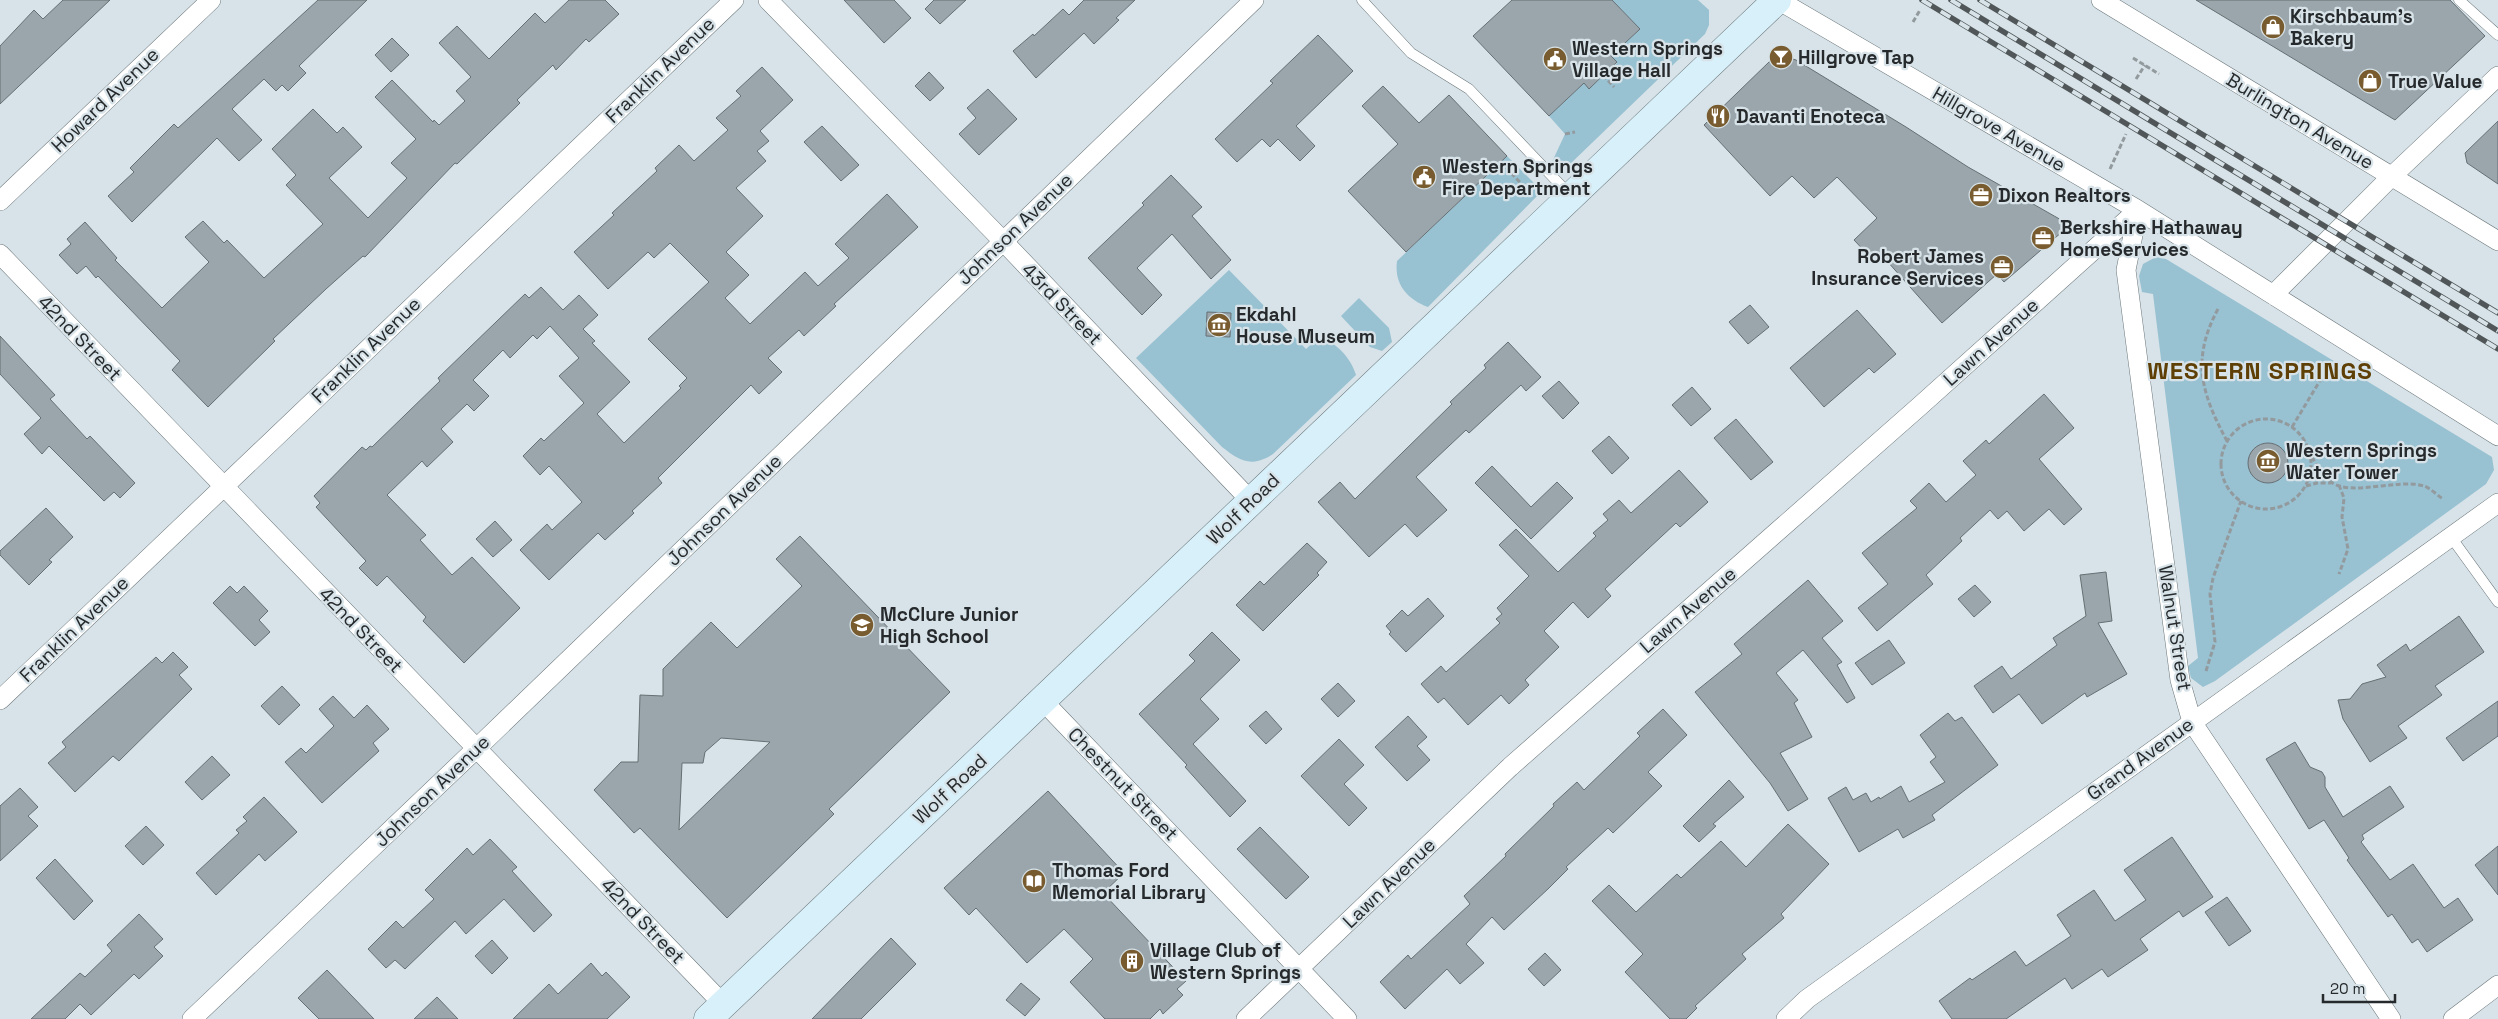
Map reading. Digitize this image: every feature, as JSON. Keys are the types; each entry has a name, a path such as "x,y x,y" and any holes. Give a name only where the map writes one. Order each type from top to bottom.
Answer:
{"main road":[{"name":"Wolf Road","path":"716,1012 1778,0"}],"street":[{"name":"Howard Avenue","path":"0,201 211,0"},
{"name":"Franklin Avenue","path":"0,700 734,0"},
{"name":"43rd Street","path":"768,0 1002,240 1251,501"},
{"name":"Johnson Avenue","path":"192,1019 477,748 1002,240 1254,0"},
{"name":"Hillgrove Avenue","path":"1778,0 2138,210 2498,436"},
{"name":"Burlington Avenue","path":"2102,0 2498,241"},
{"path":"2273,295 2392,177 2498,76"},
{"name":"Walnut Street","path":"2138,210 2126,270 2180,680 2192,722 2391,1019"},
{"name":"Lawn Avenue","path":"1246,1019 1565,717 1855,464 2138,210"},
{"name":"42nd Street","path":"0,254 222,487 477,748 716,1012"},
{"name":"Grand Avenue","path":"1786,1019 1806,1000 2498,503"},
{"name":"Chestnut Street","path":"1044,701 1348,1019"},
{"path":"2453,1019 2498,985"}],"lane":[{"path":"1362,0 1412,53 1468,89 1571,196"},
{"path":"2459,0 2498,35"},
{"path":"2450,537 2498,602"}],"path":[{"path":"1914,22 1920,10"},
{"path":"2133,58 2159,74"},
{"path":"2136,79 2145,65"},
{"path":"1603,75 1614,87"},
{"path":"1565,134 1575,132"},
{"path":"2109,172 2126,134"},
{"path":"1501,162 1530,193"},
{"path":"2218,309 2209,326 2202,350 2202,381 2212,413 2227,442"},
{"path":"2292,427 2324,374"},
{"path":"2311,456 2311,474 2306,486 2291,503 2274,509 2257,508 2241,501 2228,489 2222,472 2222,454 2227,442 2242,426 2258,420 2276,420 2292,427 2304,440 2319,470 2332,483"},
{"path":"2306,486 2317,483 2332,483 2356,488 2408,483 2426,486 2443,499"},
{"path":"2339,485 2344,498 2342,517 2348,549 2340,574"},
{"path":"2206,671 2215,642 2210,594 2212,578 2241,501"}],"shaded area":[{"path":"1612,0 1698,0 1709,10 1709,25 1705,34 1567,167 1552,162 1565,134 1549,116 1584,83 1589,89 1617,63 1611,56 1640,29"},
{"path":"1507,156 1542,191 1428,307 1414,300 1400,284 1397,261"},
{"path":"2156,257 2166,259 2492,457 2494,470 2486,484 2215,681 2203,687 2191,678 2188,666 2198,658 2153,294 2142,292 2139,276 2143,264"},
{"path":"1229,270 1306,349 1319,337 1325,339 1347,357 1356,375 1273,454 1252,462 1234,456 1222,447 1136,358","holes":["1231,313 1230,337 1207,336"]},
{"path":"1359,298 1389,328 1392,342 1382,351 1370,347 1341,316"}],"building":[{"path":"63,0 110,0 0,104 0,46 34,10 43,19"},
{"path":"318,0 367,0 299,66 306,73 288,91 282,85 276,91 264,79 232,109 262,140 239,161 217,138 132,222 108,196 134,172 130,168 174,124 178,128"},
{"path":"569,0 605,0 619,14 589,42 586,39 556,70 553,65 517,100 520,103 457,164 455,163 365,257 363,256 273,339 275,341 208,407 172,370 180,361 98,276 96,278 86,266 77,274 59,255 71,244 67,239 85,222 117,258 115,260 162,308 209,262 185,237 203,221 224,243 227,240 264,278 323,224 286,185 296,175 272,149 313,109 337,133 343,127 362,147 329,178 368,218 407,178 391,163 416,139 375,97 392,80 433,122 434,120 439,125 465,101 456,91 471,77 439,43 457,26 489,59 535,13 545,23"},
{"path":"844,0 894,0 911,18 884,43"},
{"path":"934,0 966,0 940,24 925,9"},
{"path":"1084,0 1135,0 1116,18 1119,20 1094,44 1084,33 1036,78 1013,51 1033,34 1034,36 1063,9 1069,15"},
{"name":"Western Springs Village Hall","path":"1512,0 1612,0 1640,29 1611,56 1617,62 1589,89 1584,83 1549,116 1473,36"},
{"path":"2196,0 2450,0 2485,36 2395,120"},
{"path":"1318,35 1353,71 1296,126 1315,146 1300,161 1278,139 1270,147 1262,139 1237,162 1215,139 1273,83 1270,81"},
{"path":"392,38 409,55 391,72 375,55"},
{"path":"1786,57 1796,60 1968,167 2070,225 2004,282 1997,274 1942,323 1879,252 1872,259 1854,240 1877,218 1837,177 1814,198 1792,176 1770,196 1704,125 1769,62"},
{"path":"762,67 793,100 760,131 769,141 757,151 766,161 736,188 763,216 726,252 749,275 725,298 750,324 805,272 818,286 849,258 835,244 887,194 918,227 834,304 836,306 804,336 799,330 768,358 782,372 759,394 751,385 658,478 662,483 632,511 634,513 605,540 598,533 549,580 520,550 547,524 552,530 582,502 549,466 540,475 523,456 541,438 544,441 584,403 559,376 579,358 550,326 537,339 533,335 510,358 503,350 473,380 489,396 474,411 467,404 441,429 453,442 427,467 422,461 387,495 426,535 420,540 452,575 472,557 520,608 464,663 423,621 426,617 387,576 377,586 359,568 366,561 316,507 320,503 314,496 362,447 366,450 370,446 372,447 440,381 438,378 525,294 529,298 541,287 563,310 579,295 598,315 583,329 595,341 592,343 630,382 597,414 624,443 681,388 679,386 687,378 648,339 709,282 670,243 654,258 648,252 608,289 574,252 614,215 612,213 657,171 655,168 679,145 694,161 728,130 716,118 741,96 736,91"},
{"path":"929,72 944,88 930,101 915,86"},
{"name":"Western Springs Fire Department","path":"1383,86 1419,123 1449,95 1507,156 1406,252 1348,191 1398,144 1362,106"},
{"path":"988,89 1017,119 979,155 959,134 976,118 967,108"},
{"path":"2498,121 2498,184 2467,163 2465,153"},
{"path":"822,126 859,165 841,181 804,142"},
{"path":"1171,175 1202,207 1192,216 1231,260 1211,279 1172,234 1137,268 1162,295 1142,315 1088,258 1144,205 1142,203"},
{"path":"1750,305 1769,327 1748,344 1729,322"},
{"path":"1857,310 1896,354 1874,373 1869,368 1824,407 1790,368"},
{"name":"Ekdahl House Museum","path":"1207,312 1231,313 1230,337 1206,336"},
{"path":"0,336 55,395 50,399 87,439 90,436 135,483 120,498 114,492 104,501 49,446 42,454 24,434 41,418 0,374"},
{"path":"1508,342 1541,377 1526,391 1521,385 1469,433 1466,430 1416,477 1447,510 1417,537 1405,524 1369,557 1318,502 1340,482 1355,499 1452,404 1450,402 1486,368 1484,365"},
{"path":"1559,381 1579,403 1563,419 1542,396"},
{"path":"1692,387 1711,409 1691,426 1672,405"},
{"path":"2044,394 2074,428 2039,459 2082,509 2064,525 2049,509 2024,531 2007,511 1998,519 1990,510 1960,538 1962,541 1926,575 1933,584 1877,631 1858,608 1888,584 1862,553 1917,508 1910,501 1929,483 1946,502 1976,475 1963,461 1986,440 1989,444"},
{"path":"1736,419 1773,462 1751,480 1714,438"},
{"path":"1609,436 1629,458 1612,474 1592,451"},
{"name":"Western Springs Water Tower","path":"2268,443 2282,449 2288,463 2282,477 2268,483 2254,477 2248,463 2254,449"},
{"path":"1492,466 1531,507 1557,482 1573,498 1531,539 1475,483"},
{"path":"1679,470 1708,502 1680,527 1676,523 1605,589 1611,596 1588,618 1573,602 1544,631 1559,647 1525,680 1529,685 1509,704 1501,695 1468,725 1444,698 1438,703 1421,684 1441,666 1446,672 1500,623 1496,619 1502,614 1497,608 1529,576 1499,545 1516,529 1558,572 1596,536 1593,533 1608,520 1603,514 1619,500 1631,513"},
{"path":"46,508 73,537 49,560 52,562 29,585 0,555 0,551"},
{"path":"495,521 512,540 493,557 476,539"},
{"name":"McClure Junior High School","path":"800,536 950,692 829,809 834,814 727,918 640,828 634,833 594,790 621,762 638,762 640,695 663,696 663,669 711,622 737,648 802,586 776,559","holes":["721,738 770,742 679,830 682,763 703,763 705,752"]},
{"path":"1307,543 1327,562 1317,573 1319,575 1263,631 1236,605 1260,581 1264,585"},
{"path":"2106,572 2112,621 2098,623 2127,674 2087,697 2085,693 2042,724 2019,694 1993,713 1974,686 2002,666 2011,679 2057,645 2053,638 2086,616 2080,575"},
{"path":"1808,580 1843,621 1822,638 1842,662 1837,665 1855,698 1847,703 1803,650 1776,673 1798,700 1794,703 1812,737 1780,753 1808,799 1788,811 1770,783 1695,692 1742,654 1734,644"},
{"path":"1975,585 1991,602 1974,617 1958,599"},
{"path":"230,586 237,593 244,586 268,611 259,620 270,632 255,646 213,603"},
{"path":"1428,598 1444,616 1406,652 1389,634 1391,632 1386,626 1402,610 1408,616"},
{"path":"2459,616 2484,652 2435,686 2442,695 2398,726 2407,738 2370,762 2343,719 2338,700 2350,699 2362,684 2386,677 2377,665 2406,644 2410,651"},
{"path":"1212,632 1240,660 1200,699 1219,719 1193,744 1246,801 1230,817 1185,767 1187,765 1139,714 1195,661 1189,655"},
{"path":"1889,640 1905,663 1872,685 1855,663"},
{"path":"173,652 188,667 179,675 192,689 119,761 113,756 75,792 48,763 66,747 62,742 156,657 162,663"},
{"path":"1338,683 1355,701 1338,717 1321,699"},
{"path":"282,686 300,705 279,725 261,706"},
{"path":"333,696 354,718 367,705 389,729 373,743 379,751 322,803 285,762 301,748 306,753 334,726 319,709"},
{"path":"2498,701 2498,736 2463,761 2446,738"},
{"path":"1663,709 1687,735 1648,772 1662,786 1613,833 1608,828 1566,867 1568,869 1504,930 1492,917 1466,944 1484,963 1460,984 1447,969 1405,1009 1380,982 1408,955 1411,959 1470,904 1464,896 1506,856 1505,854 1554,806 1553,804 1577,782 1584,790 1640,736 1637,733"},
{"path":"1266,711 1282,729 1266,744 1249,726"},
{"path":"1948,713 1955,721 1962,717 1998,765 1932,815 1935,820 1903,838 1898,829 1859,852 1828,798 1846,787 1853,800 1866,793 1871,802 1879,797 1880,799 1901,786 1909,802 1945,782 1930,762 1936,757 1920,735"},
{"path":"1408,716 1427,737 1417,746 1430,760 1407,781 1375,747"},
{"path":"1339,739 1364,765 1344,784 1367,808 1349,826 1301,776"},
{"path":"2295,742 2310,767 2322,772 2325,777 2325,787 2343,817 2390,786 2404,807 2362,835 2364,839 2361,842 2390,880 2413,864 2444,908 2458,898 2473,920 2427,952 2418,939 2412,943 2392,914 2388,917 2347,860 2349,858 2324,820 2309,829 2266,759"},
{"path":"212,756 230,775 202,800 185,782"},
{"path":"1729,780 1744,797 1713,824 1716,826 1699,842 1683,826"},
{"path":"20,788 38,807 28,816 38,826 0,861 0,806"},
{"name":"Thomas Ford Memorial Library","path":"1048,791 1124,873 1103,893 1186,981 1177,989 1183,995 1163,1014 1160,1009 1150,1019 1105,1019 1070,982 1093,959 1064,929 1027,963 976,908 969,915 944,888"},
{"path":"264,797 297,832 265,861 259,854 216,895 196,873 239,833 236,830 247,821 243,817"},
{"path":"1788,824 1829,864 1781,914 1784,918 1742,954 1746,959 1695,1006 1697,1008 1686,1019 1670,1019 1625,972 1643,954 1592,901 1609,885 1636,912 1677,874 1681,878 1721,841 1746,867"},
{"path":"146,826 164,845 143,865 125,846"},
{"path":"1260,827 1309,877 1286,899 1237,849"},
{"path":"2172,837 2213,897 2183,917 2179,911 2140,939 2148,950 2108,977 2102,969 2072,989 2065,978 2006,1019 1952,1019 1939,1001 1970,978 1972,980 2015,951 2026,966 2071,936 2057,915 2094,890 2115,921 2146,900 2124,870"},
{"path":"490,839 517,867 512,871 552,915 534,932 504,899 466,934 455,921 405,969 395,960 386,968 368,949 396,921 403,928 434,899 425,890 467,848 473,855"},
{"path":"2498,846 2498,895 2475,865"},
{"path":"55,859 93,901 74,920 36,878"},
{"path":"2227,897 2251,931 2229,946 2205,912"},
{"path":"139,914 163,939 154,947 163,956 139,979 134,974 91,1015 80,1004 65,1019 31,1019 80,973 85,977 112,951 107,945"},
{"path":"891,938 916,964 861,1019 812,1019"},
{"path":"492,940 508,958 492,974 475,956"},
{"path":"1545,953 1561,970 1544,986 1528,969"},
{"path":"591,963 602,976 606,972 630,997 607,1019 513,1019 549,984 558,994"},
{"path":"327,970 374,1019 319,1019 298,998"},
{"path":"1021,983 1040,999 1025,1016 1006,1000"},
{"path":"437,997 458,1019 414,1019"}],"railway":[{"path":"1922,0 2498,349"},
{"path":"1951,0 2498,331"},
{"path":"1980,0 2498,313"}],"place":[{"name":"Kirschbaum's Bakery","path":"2273,27"},
{"name":"Hillgrove Tap","path":"1781,57"},
{"name":"Western Springs Village Hall","path":"1555,59"},
{"name":"True Value","path":"2370,81"},
{"name":"Davanti Enoteca","path":"1718,116"},
{"name":"Western Springs Fire Department","path":"1424,177"},
{"name":"Dixon Realtors","path":"1981,195"},
{"name":"Berkshire Hathaway HomeServices","path":"2043,238"},
{"name":"Robert James Insurance Services","path":"2002,267"},
{"name":"Ekdahl House Museum","path":"1219,325"},
{"name":"Western Springs Water Tower","path":"2268,461"},
{"name":"McClure Junior High School","path":"862,625"},
{"name":"Thomas Ford Memorial Library","path":"1034,881"},
{"name":"Village Club of Western Springs","path":"1132,961"}],"district":[{"name":"WESTERN SPRINGS","path":"2260,370"}]}
